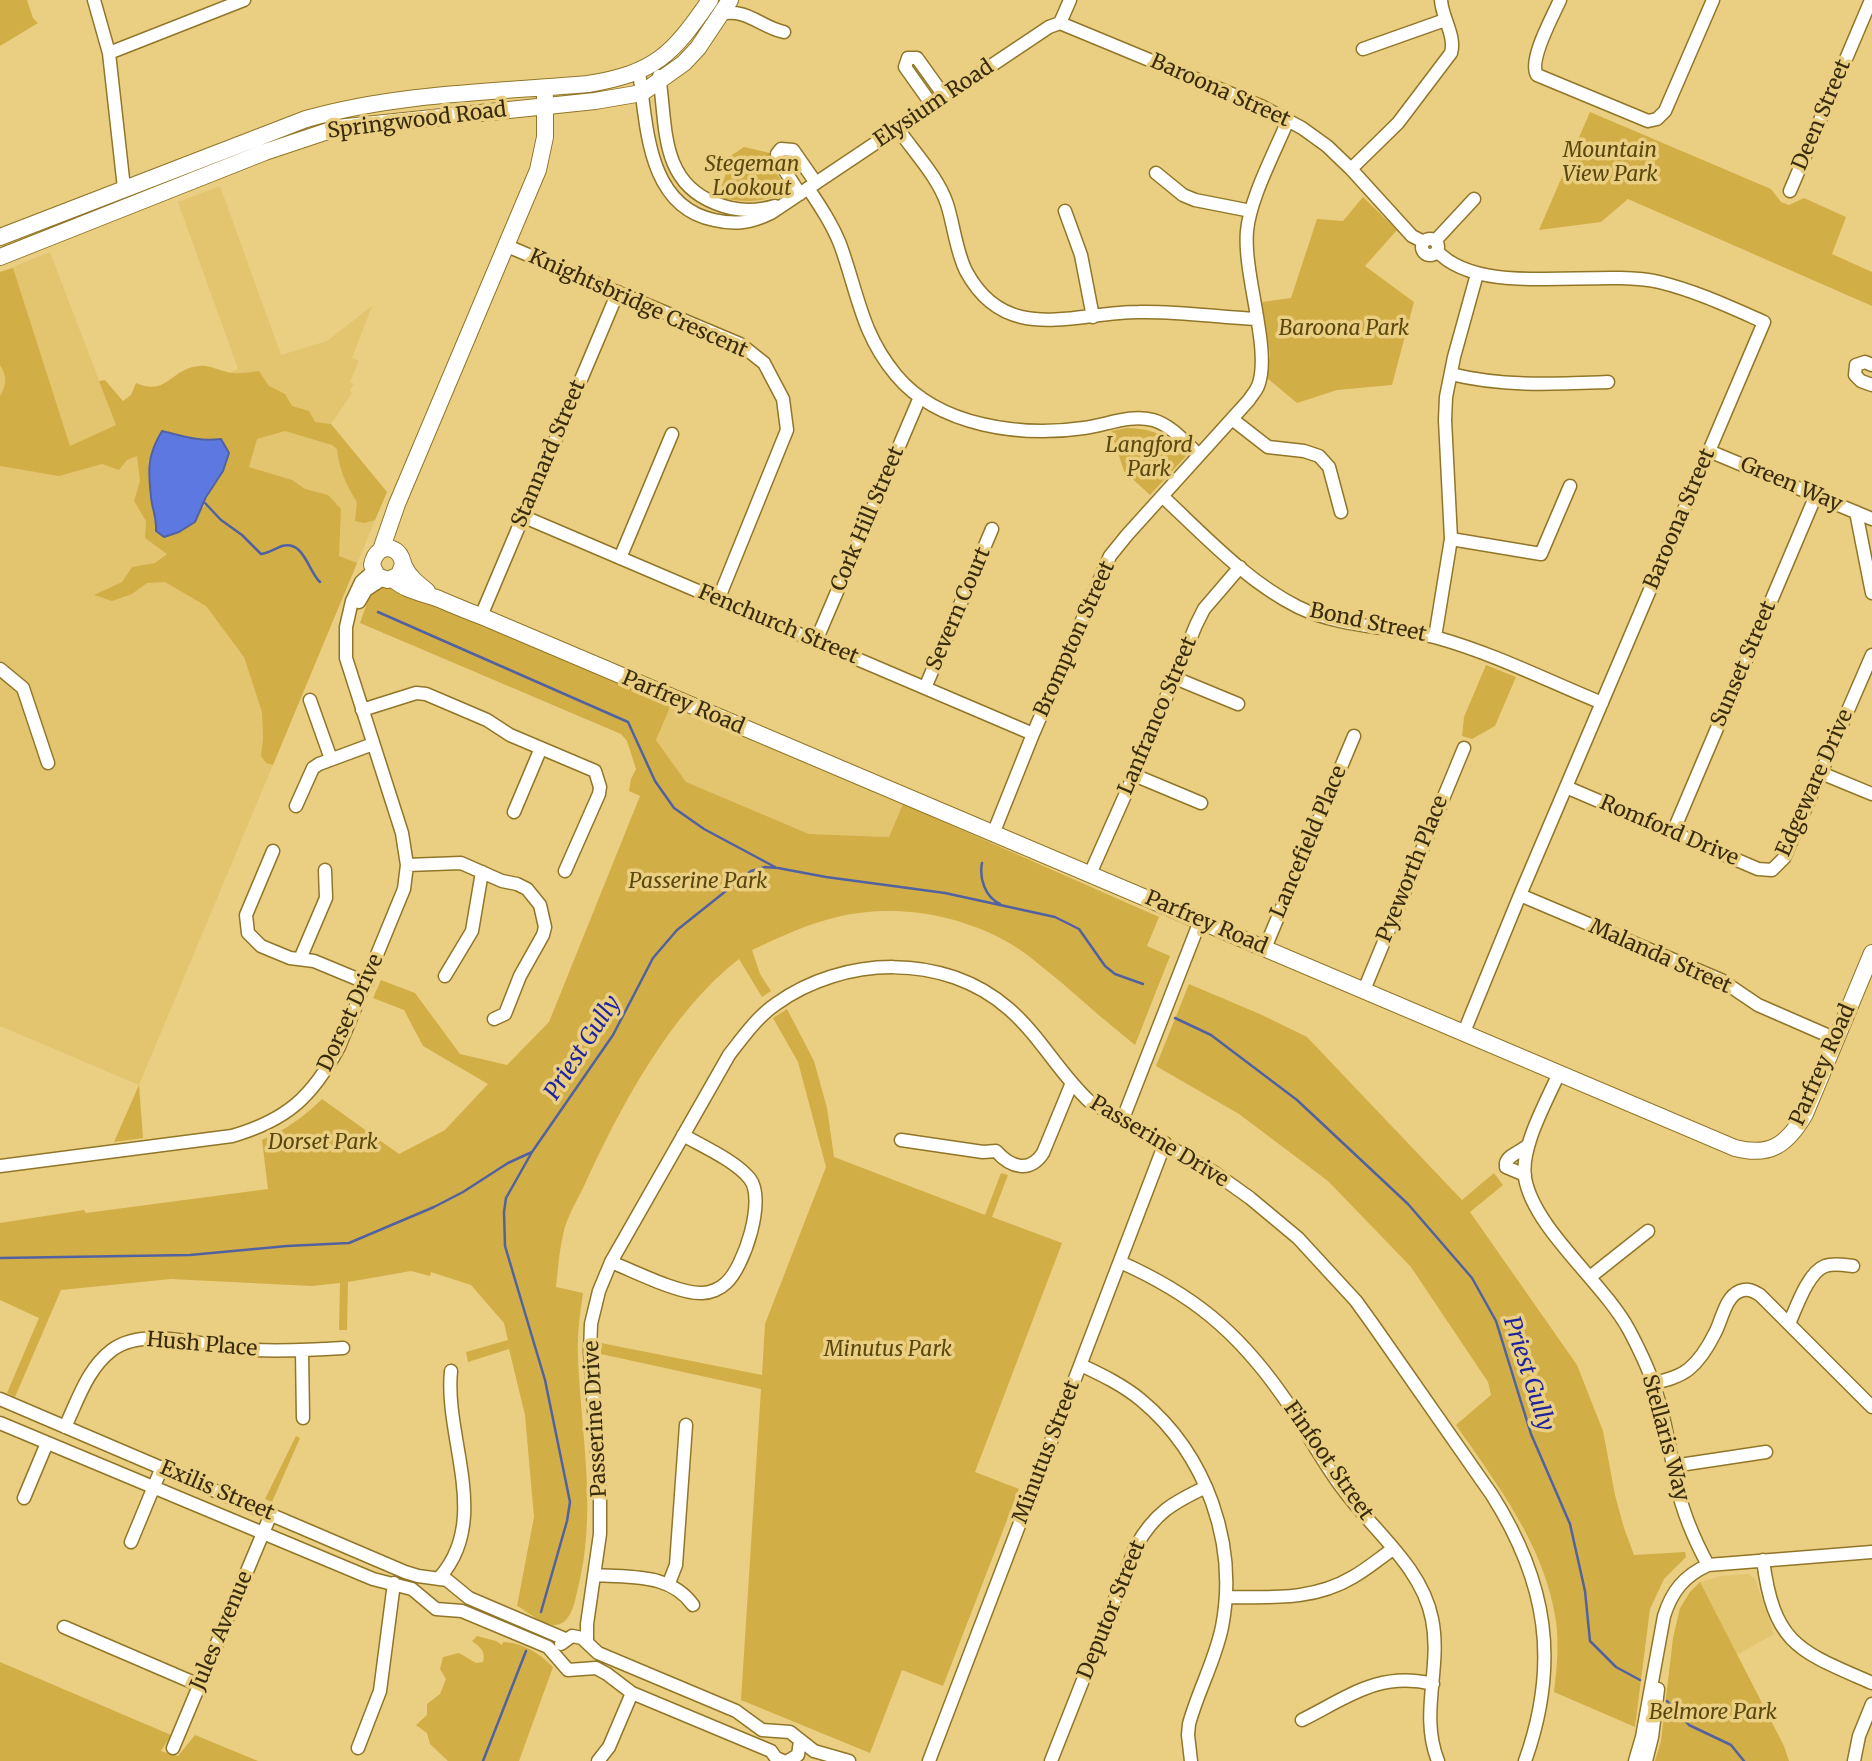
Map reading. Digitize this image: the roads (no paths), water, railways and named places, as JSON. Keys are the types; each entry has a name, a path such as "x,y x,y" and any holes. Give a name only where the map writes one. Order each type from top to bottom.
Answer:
{"main road":[{"name":"Springwood Road","path":"0,237 306,119 343,108 620,79 656,62 685,37 710,0"},
{"name":"Springwood Road","path":"0,257 323,132 356,125 620,98 642,93 684,63 698,48 730,0"},
{"path":"538,170 548,155 553,140 551,87"},
{"path":"393,555 372,562 383,576 399,575 393,555 392,516 538,170 551,105"},
{"path":"513,108 528,117 545,137"},
{"name":"Parfrey Road","path":"393,555 413,579 435,598"},
{"name":"Parfrey Road","path":"383,576 1752,1153 1763,1152 1780,1144 1797,1129 1872,953"}],"street":[{"path":"94,0 109,53 124,188"},
{"path":"109,53 244,0"},
{"path":"741,0 749,15"},
{"path":"1060,23 1070,0"},
{"path":"1351,169 1388,134 1451,54 1453,44 1441,0"},
{"path":"1560,0 1537,54 1534,70 1543,79 1648,121 1657,119 1665,111 1713,0"},
{"name":"Deen Street","path":"1790,191 1871,0"},
{"path":"720,14 734,12 749,15 771,29 784,32"},
{"path":"1363,49 1445,20"},
{"name":"Elysium Road","path":"639,72 654,163 670,193 694,214 728,223 744,223 765,216 788,202 1049,27 1060,23"},
{"name":"Baroona Street","path":"1060,23 1263,107 1288,120 1327,146 1412,236 1432,245 1448,262 1477,274 1510,279 1627,277 1659,282 1695,293 1765,321 1464,1032"},
{"path":"932,105 905,67 908,58 917,58 945,97"},
{"name":"Elysium Road","path":"656,62 670,154 676,168 695,192 706,200 734,209 764,209 788,202"},
{"name":"Brompton Street","path":"993,834 1110,556 1258,386 1262,354 1247,259 1247,230 1251,211 1288,120"},
{"path":"898,129 935,181 947,203 966,271 993,304 1017,317 1035,321 1138,312 1256,319"},
{"path":"1156,173 1184,195 1195,200 1251,211"},
{"path":"808,188 828,219 839,243 859,311 877,349 898,377 920,397 949,413 983,425 1013,431 1050,433 1129,418 1151,419 1166,426 1199,455"},
{"path":"1432,245 1474,199"},
{"path":"1065,211 1084,267 1093,317"},
{"name":"Knightsbridge Crescent","path":"507,246 740,344 764,363 783,399 787,430 718,600"},
{"path":"1435,637 1451,538 1446,397 1477,274"},
{"name":"Stannard Street","path":"481,617 618,292"},
{"path":"1872,365 1864,362 1856,365 1855,375 1861,381 1872,385"},
{"path":"1451,374 1495,383 1608,383"},
{"name":"Cork Hill Street","path":"816,642 920,397"},
{"path":"1232,419 1268,447 1304,451 1319,456 1329,467 1341,512"},
{"path":"620,558 672,434"},
{"name":"Green Way","path":"1709,451 1872,519"},
{"path":"1451,538 1541,554 1570,486"},
{"name":"Sunset Street","path":"1673,832 1816,495"},
{"name":"Bond Street","path":"1162,496 1240,567 1281,598 1314,613 1435,637 1483,653 1602,703"},
{"path":"1856,512 1872,593"},
{"name":"Fenchurch Street","path":"523,516 1033,734"},
{"name":"Severn Court","path":"925,688 992,530"},
{"name":"Lanfranco Street","path":"1090,874 1204,609 1240,567"},
{"name":"Dorset Drive","path":"0,1166 232,1136 257,1129 298,1105 328,1067 396,912 404,889 407,865 402,833 346,658 348,620 366,590 383,576"},
{"name":"Edgeware Drive","path":"1772,870 1784,858 1872,655"},
{"path":"0,669 23,688 48,763"},
{"path":"1175,678 1238,704"},
{"path":"362,710 416,693 426,694 487,720 510,735 589,766 595,771 600,786 565,872"},
{"path":"310,700 331,759"},
{"name":"Lancefield Place","path":"1265,948 1354,736"},
{"path":"296,806 313,768 373,744"},
{"path":"514,812 541,748"},
{"name":"Pyeworth Place","path":"1364,990 1464,748"},
{"path":"1821,773 1872,794"},
{"path":"1134,775 1201,803"},
{"name":"Romford Drive","path":"1566,787 1758,869 1772,870"},
{"path":"273,851 246,915 248,933 261,946 290,958 314,961 366,983"},
{"path":"407,865 452,862 527,889 540,905 545,927 543,935 520,976 505,1014 494,1019"},
{"path":"300,959 326,898 325,870"},
{"path":"445,976 472,931 482,872"},
{"name":"Malanda Street","path":"1520,895 1721,980 1758,1005 1836,1039"},
{"path":"1122,1121 1200,922"},
{"name":"Passerine Drive","path":"589,1645 590,1602 600,1534 590,1352 591,1324 599,1291 611,1262 729,1055 748,1030 773,1006 821,978 878,966 909,967 934,972 977,988 1006,1006 1033,1031 1072,1085 1089,1101 1216,1173 1250,1198 1298,1238 1332,1274 1374,1326 1512,1526 1536,1590 1543,1625 1545,1664 1541,1706 1525,1761"},
{"name":"Stellaris Way","path":"1559,1073 1528,1145 1525,1175 1532,1200 1628,1329 1654,1383 1684,1511 1708,1565"},
{"path":"901,1140 996,1152 1022,1167 1030,1166 1037,1161 1072,1085"},
{"path":"611,1262 682,1290 699,1293 711,1292 725,1285 735,1273 755,1220 756,1193 751,1180 739,1168 683,1135"},
{"name":"Minutus Street","path":"929,1761 1165,1143"},
{"name":"Stellaris Way","path":"1525,1175 1511,1171 1506,1167 1506,1163 1512,1155 1521,1152 1528,1145"},
{"path":"1590,1277 1648,1231"},
{"name":"Finfoot Street","path":"1121,1262 1178,1290 1204,1309 1255,1360 1283,1396 1342,1489 1416,1578 1432,1619 1435,1665 1429,1712 1430,1737 1438,1761"},
{"path":"1789,1324 1812,1276 1822,1267 1835,1264 1853,1266"},
{"path":"1654,1383 1688,1371 1715,1333 1731,1297 1739,1291 1750,1289 1760,1295 1872,1407"},
{"name":"Hush Place","path":"65,1427 94,1367 112,1350 135,1339 164,1339 235,1349 302,1351 343,1348"},
{"path":"302,1351 303,1418"},
{"path":"1081,1365 1123,1386 1149,1408 1177,1439 1206,1487 1216,1511 1224,1540 1226,1597 1216,1654 1189,1724 1191,1761"},
{"path":"446,1609 454,1603 445,1582 461,1538 465,1513 449,1392 451,1371"},
{"name":"Exilis Street","path":"0,1399 405,1572 445,1582 470,1598 589,1645 736,1712 762,1730 790,1732 824,1756 835,1756 849,1761"},
{"name":"Exilis Street","path":"0,1423 373,1579 412,1589 436,1609 462,1611 548,1647 568,1670 596,1668 632,1693 786,1759"},
{"path":"668,1583 676,1565 686,1425"},
{"path":"24,1498 47,1443"},
{"path":"1673,1466 1766,1451"},
{"path":"131,1542 162,1468"},
{"name":"Deputor Street","path":"1051,1761 1136,1546 1147,1526 1178,1500 1206,1487"},
{"name":"Jules Avenue","path":"173,1748 271,1514"},
{"path":"1226,1597 1282,1598 1320,1591 1353,1578 1393,1549"},
{"path":"1635,1761 1642,1737 1664,1616 1670,1597 1680,1583 1694,1571 1708,1565 1872,1552"},
{"path":"1763,1560 1767,1592 1774,1615 1791,1639 1825,1662 1872,1683"},
{"path":"596,1574 668,1583 693,1605"},
{"path":"425,1598 428,1585 445,1582"},
{"path":"358,1748 380,1691 394,1583"},
{"name":"Passerine Drive","path":"569,1638 590,1602"},
{"path":"1646,1761 1653,1737 1664,1616"},
{"path":"64,1626 199,1685"},
{"path":"558,1658 558,1648 569,1638"},
{"path":"584,1668 591,1658 589,1645"},
{"path":"1302,1720 1369,1686 1389,1680 1413,1679 1433,1684"},
{"path":"598,1761 609,1747 632,1693"},
{"path":"1854,1761 1859,1736 1872,1704"},
{"path":"781,1732 773,1738 786,1759 800,1750 800,1741"}],"water":[{"path":"162,431 198,439 221,439 229,453 223,471 206,497 195,522 164,537 156,531 149,478 151,455"}],"waterway":[{"path":"205,503 261,554 282,546 296,548 320,582"},
{"path":"378,612 628,722 655,781 674,808 704,829 775,867"},
{"path":"982,863 984,886 990,897 1000,904"},
{"name":"Priest Gully","path":"541,1612 570,1502 545,1380 505,1246 506,1198 532,1152 613,1035 653,958 677,930 751,871 765,867 778,868 945,893 1055,917 1079,929 1105,966 1115,974 1143,984"},
{"name":"Priest Gully","path":"1175,1018 1211,1035 1297,1100 1408,1204 1472,1278 1496,1321 1531,1434 1570,1524 1585,1591 1590,1641 1616,1667 1640,1680"},
{"name":"Priest Gully","path":"0,1258 190,1255 349,1243 434,1207 508,1163 532,1152"},
{"path":"483,1761 526,1651"},
{"name":"Priest Gully","path":"1667,1701 1689,1725 1731,1745 1744,1761"}],"park label":[{"name":"Mountain View Park","path":"1610,163"},
{"name":"Stegeman Lookout","path":"752,177"},
{"name":"Baroona Park","path":"1344,329"},
{"name":"Langford Park","path":"1149,458"},
{"name":"Passerine Park","path":"698,882"},
{"name":"Dorset Park","path":"323,1143"},
{"name":"Minutus Park","path":"888,1350"},
{"name":"Belmore Park","path":"1713,1713"}]}
